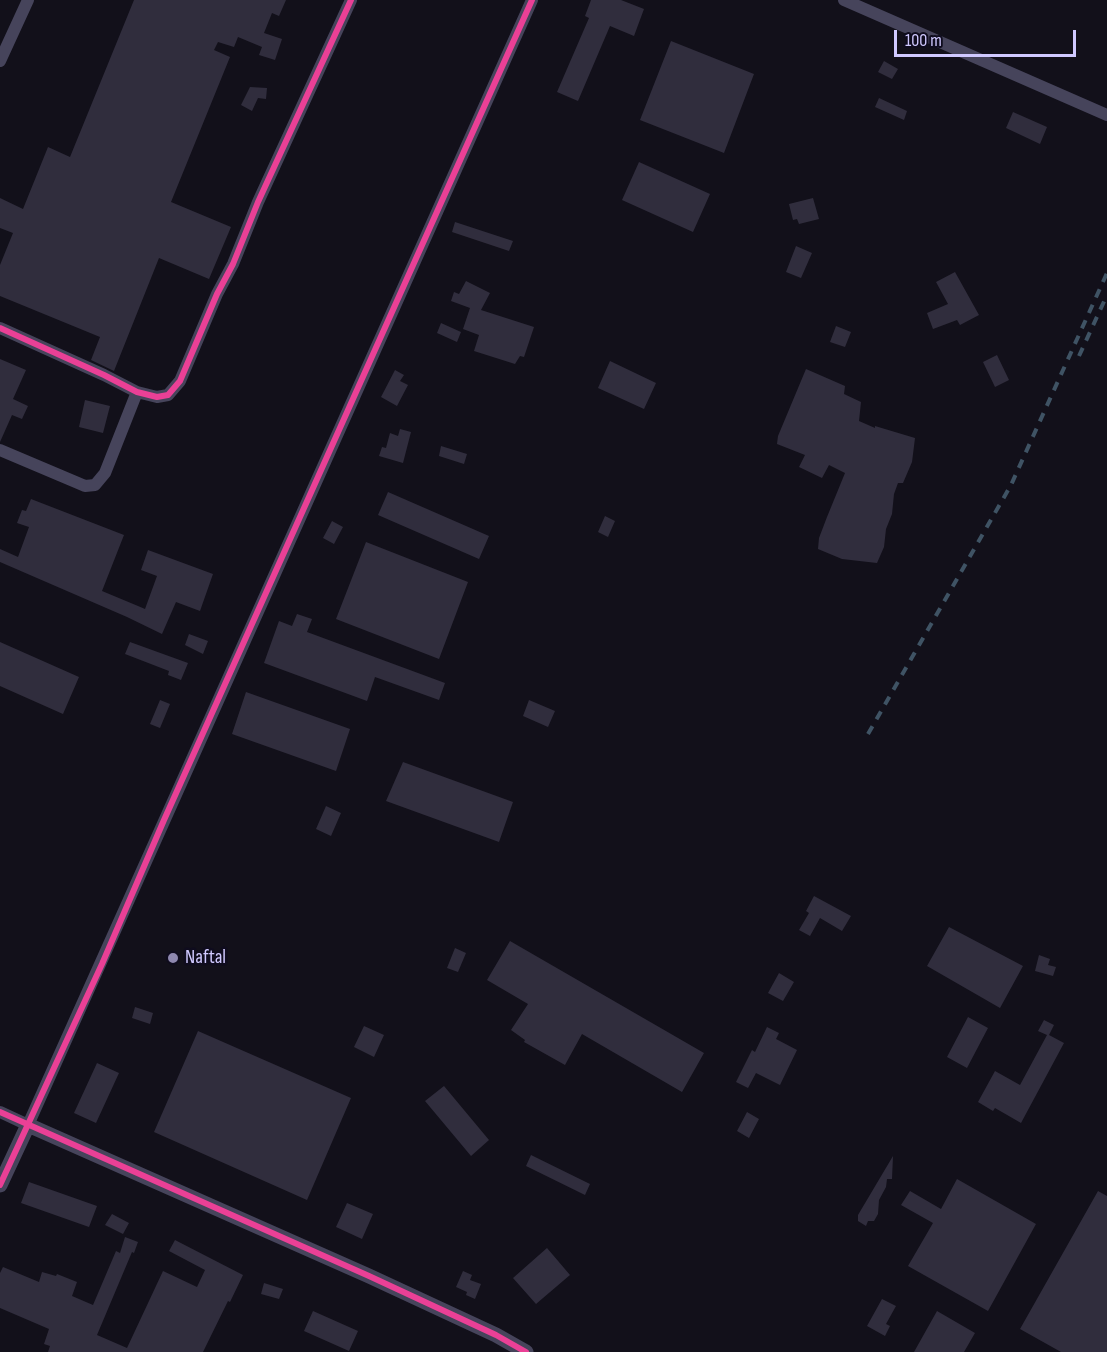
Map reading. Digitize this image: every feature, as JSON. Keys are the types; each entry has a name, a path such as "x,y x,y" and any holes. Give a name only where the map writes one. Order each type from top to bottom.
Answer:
{"street":[{"path":"0,61 28,0"},
{"path":"0,328 137,392 157,397 168,395 180,381 217,294 233,264 258,202 351,0"},
{"path":"0,1185 532,0"},
{"path":"844,0 1107,116"},
{"path":"0,450 85,486 95,485 105,473 137,392"},
{"path":"0,1112 369,1276 496,1335 526,1352"}],"building":[{"path":"134,0 286,0 279,16 272,13 264,33 282,39 275,60 259,55 262,47 238,37 234,47 218,42 214,50 230,57 171,202 231,227 209,279 159,258 114,371 91,360 100,337 0,296 0,265 13,233 0,228 0,198 23,209 48,147 70,157"},
{"path":"591,0 621,0 644,9 634,36 610,26 578,101 557,92 589,18 585,16"},
{"path":"671,41 754,74 724,153 640,120"},
{"path":"884,61 898,69 892,79 878,72"},
{"path":"250,87 267,88 266,99 258,98 252,111 241,105"},
{"path":"879,98 907,111 904,120 875,107"},
{"path":"1013,112 1047,127 1040,144 1006,128"},
{"path":"639,162 710,194 693,232 622,200"},
{"path":"813,198 819,219 799,224 797,219 793,220 789,204"},
{"path":"455,222 513,241 509,251 452,232"},
{"path":"796,246 812,253 801,278 786,272"},
{"path":"955,272 979,315 960,325 957,320 933,329 927,313 948,304 936,282"},
{"path":"466,281 490,293 481,310 534,327 524,357 520,356 515,364 474,351 479,335 463,329 470,308 451,301 454,292 459,294"},
{"path":"441,323 461,332 457,342 437,333"},
{"path":"836,326 851,332 845,347 830,342"},
{"path":"997,355 1009,380 995,387 983,362"},
{"path":"0,359 26,370 13,399 28,406 22,419 12,415 0,442"},
{"path":"610,361 656,383 644,409 598,388"},
{"path":"806,369 845,386 844,394 861,402 859,421 875,428 875,426 915,438 912,462 903,483 898,483 894,494 884,547 877,563 842,559 818,549 819,538 845,473 829,465 822,478 799,467 805,455 777,444 778,436"},
{"path":"395,370 404,375 400,381 408,385 397,406 381,397"},
{"path":"85,400 110,406 103,433 79,427"},
{"path":"400,429 411,432 403,463 379,456 382,447 386,448 390,433 398,436"},
{"path":"441,446 467,454 464,464 439,456"},
{"path":"388,492 489,536 479,559 378,515"},
{"path":"31,499 124,535 102,591 145,609 157,576 141,570 148,550 213,574 200,611 176,602 162,634 0,562 0,549 18,557 29,527 17,523 22,510 26,511"},
{"path":"605,516 615,521 608,537 598,532"},
{"path":"332,521 343,527 334,544 323,538"},
{"path":"366,542 468,582 439,659 336,619"},
{"path":"297,614 312,619 307,632 445,683 439,700 375,677 367,701 264,663 279,621 292,626"},
{"path":"189,634 208,641 203,654 185,645"},
{"path":"0,642 79,677 63,714 0,686"},
{"path":"130,642 188,663 181,680 168,675 169,671 125,654"},
{"path":"246,692 350,729 336,771 232,734"},
{"path":"160,700 170,704 160,728 150,724"},
{"path":"529,700 555,711 548,727 523,716"},
{"path":"403,762 513,802 499,842 386,801"},
{"path":"326,806 341,813 331,836 316,829"},
{"path":"814,896 851,916 842,931 820,918 810,936 799,930 809,913 806,911"},
{"path":"949,927 1023,966 1000,1008 927,966"},
{"path":"510,941 704,1053 682,1092 582,1034 565,1065 524,1042 525,1040 511,1030 528,1004 487,980"},
{"path":"455,948 466,953 458,972 447,968"},
{"path":"1039,955 1050,959 1048,965 1056,967 1053,976 1035,971"},
{"path":"779,973 794,982 783,1001 768,993"},
{"path":"135,1007 153,1013 150,1024 132,1018"},
{"path":"968,1017 988,1028 967,1068 947,1057"},
{"path":"1044,1020 1054,1025 1049,1035 1064,1043 1021,1123 995,1108 993,1111 978,1102 995,1071 1020,1085 1047,1035 1038,1031"},
{"path":"364,1026 384,1035 374,1057 354,1047"},
{"path":"767,1027 779,1033 776,1039 797,1050 780,1085 756,1073 748,1088 736,1082 752,1050 755,1052"},
{"path":"198,1031 351,1098 307,1200 154,1132"},
{"path":"97,1063 119,1073 96,1123 74,1113"},
{"path":"444,1086 489,1140 471,1156 425,1101"},
{"path":"747,1112 759,1119 749,1138 737,1131"},
{"path":"531,1155 590,1184 585,1195 526,1166"},
{"path":"893,1156 892,1179 887,1179 886,1187 879,1200 878,1214 874,1221 868,1221 866,1226 858,1221 858,1215"},
{"path":"957,1179 1036,1224 988,1311 908,1266 933,1223 901,1205 910,1191 941,1209"},
{"path":"29,1182 97,1206 89,1227 21,1203"},
{"path":"1098,1191 1107,1196 1107,1352 1061,1352 1020,1329"},
{"path":"347,1203 373,1214 362,1239 336,1227"},
{"path":"112,1214 129,1223 123,1234 105,1225"},
{"path":"125,1237 138,1242 97,1335 127,1348 163,1271 197,1287 205,1270 169,1251 175,1240 243,1275 203,1352 48,1352 50,1346 44,1344 49,1329 0,1308 0,1273 3,1267 39,1282 42,1272 56,1276 57,1274 77,1282 72,1296 93,1305 116,1251 120,1253"},
{"path":"547,1248 570,1275 536,1304 513,1278"},
{"path":"463,1271 472,1275 470,1280 481,1284 475,1299 456,1287"},
{"path":"264,1283 283,1289 279,1299 261,1294"},
{"path":"882,1299 896,1306 886,1324 890,1326 885,1336 867,1326"},
{"path":"313,1311 358,1331 349,1351 304,1331"},
{"path":"937,1311 975,1333 964,1352 914,1352"}],"railway":[{"path":"868,734 1011,485 1107,273"},
{"path":"1079,356 1107,295"}],"cycle path":[{"path":"0,328 137,392 157,397 168,395 180,381 217,294 233,264 258,202 351,0"},
{"path":"0,1185 102,964 164,820 532,0"},
{"path":"0,1112 369,1276 496,1335 526,1352"}],"place":[{"name":"Naftal","path":"173,958"}]}
